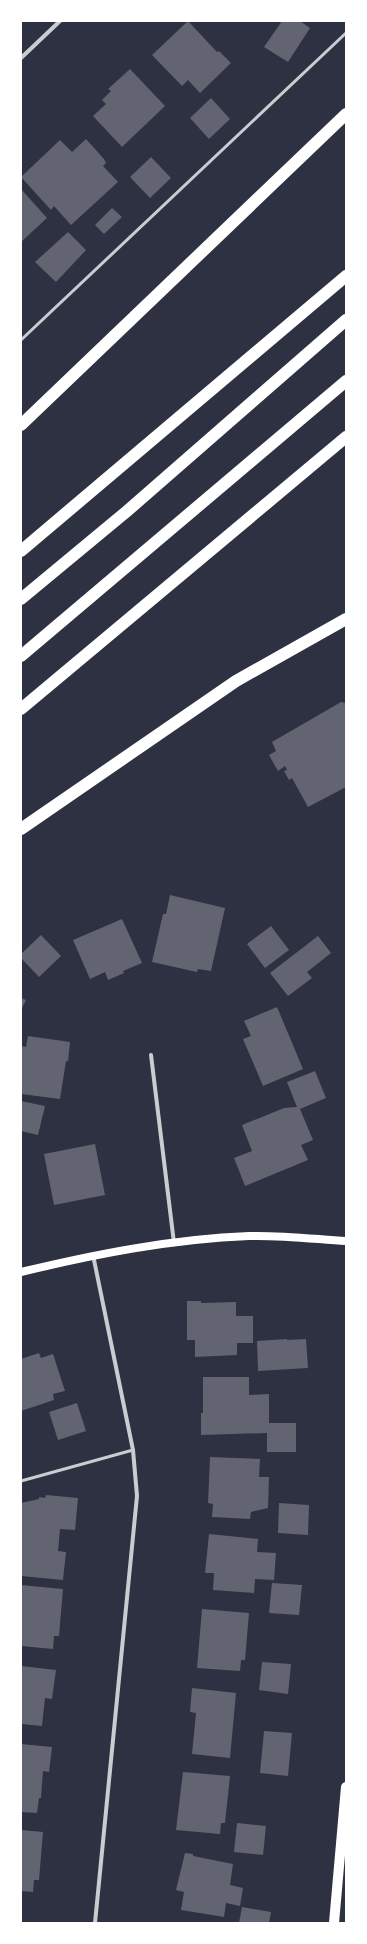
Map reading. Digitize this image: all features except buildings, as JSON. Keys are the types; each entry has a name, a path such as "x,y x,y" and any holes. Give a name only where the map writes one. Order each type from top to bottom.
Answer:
{"highway":[{"path":"21,425 346,114"},
{"path":"21,551 346,276"},
{"path":"21,599 126,512 346,320"},
{"path":"21,656 346,382"},
{"path":"21,709 346,437"},
{"path":"21,829 236,681 344,620"}],"main road":[{"path":"21,1272 93,1255 174,1243 250,1236 346,1241"},
{"path":"334,1923 346,1788"}],"street":[{"path":"21,58 60,21"},
{"path":"150,1055 174,1243"},
{"path":"93,1255 133,1450 137,1496 95,1923"}],"lane":[{"path":"21,340 346,33"},
{"path":"21,1481 133,1450"}]}
